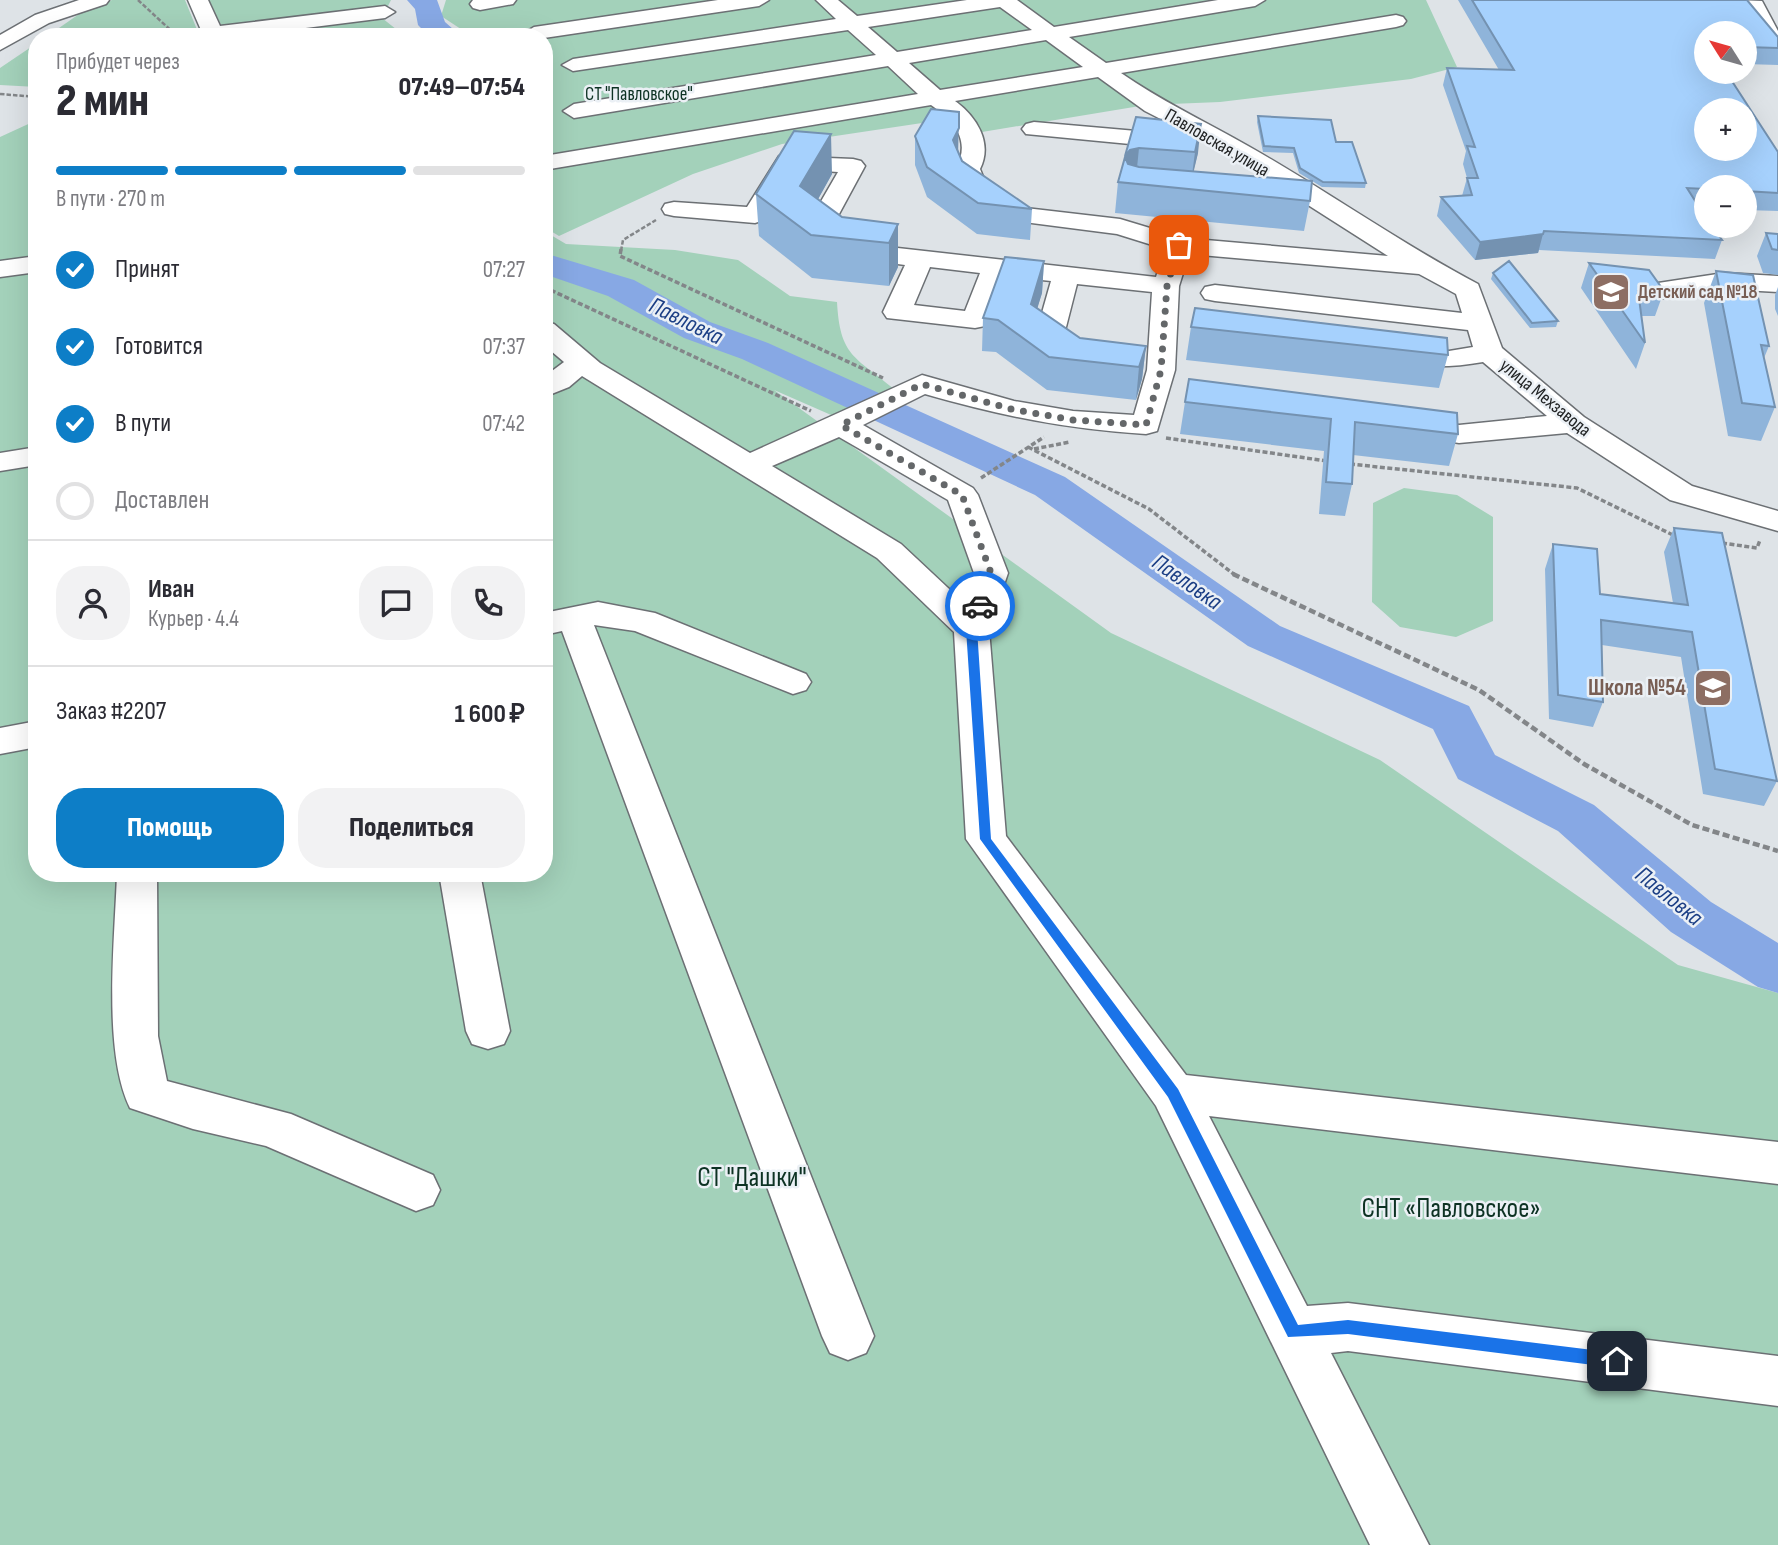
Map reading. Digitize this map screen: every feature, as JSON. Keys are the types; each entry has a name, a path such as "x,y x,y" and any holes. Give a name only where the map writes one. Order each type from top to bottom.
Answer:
{"street":[{"path":"0,44 42,19 99,0"},
{"path":"198,0 211,28"},
{"path":"482,0 480,4 506,0"},
{"path":"553,30 759,0"},
{"name":"улица Мехзавода","path":"826,0 936,98 963,117 972,139 974,157 968,169 975,188 1010,214 1120,227 1179,245 1425,267 1468,290 1489,352 1573,423 1681,493 1775,516"},
{"path":"573,65 1004,0"},
{"name":"Павловская улица","path":"1004,0 1153,106 1233,147 1318,203 1425,267"},
{"path":"574,111 1255,0"},
{"path":"1745,0 1755,5 1766,30 1778,43"},
{"path":"298,28 381,21 358,28"},
{"path":"553,162 1396,21"},
{"path":"1034,129 1233,147"},
{"path":"674,208 755,215 787,161 853,166 818,229 855,251 1167,286"},
{"path":"1266,199 1318,203"},
{"path":"748,465 841,425 922,384 1023,411 1073,420 1146,425 1135,367 1167,286 1179,245"},
{"path":"921,259 897,312 975,320 995,268"},
{"path":"0,269 28,265"},
{"path":"1066,276 1050,334 1097,363 1135,367"},
{"path":"1658,291 1724,281 1765,291"},
{"path":"1214,293 1479,323"},
{"path":"553,338 582,362 889,551 971,629"},
{"path":"1366,351 1449,360 1489,352"},
{"path":"553,384 582,362"},
{"path":"1376,424 1460,433 1573,423"},
{"path":"841,425 962,495 991,573 971,629 986,839 1173,1093 1401,1545"},
{"path":"0,462 28,457"},
{"path":"793,682 643,621 598,613 559,621 848,1336"},
{"path":"0,741 28,736"},
{"path":"137,882 136,1036 146,1094 193,1109 274,1128 416,1190"},
{"path":"461,882 488,1031"},
{"path":"1173,1093 1778,1163"},
{"path":"1293,1332 1348,1327 1778,1381"}],"path":[{"path":"138,0 168,28"},
{"path":"0,94 28,96"},
{"path":"674,208 623,240 620,256 906,390"},
{"path":"553,291 841,425"},
{"path":"1156,437 1328,461"},
{"path":"1079,442 1031,448 1149,509 1241,580 1479,690 1584,764 1692,825 1778,850"},
{"path":"981,478 1014,456"},
{"path":"1342,463 1577,488 1680,538"},
{"path":"1719,543 1757,548 1775,516"}],"green space":[{"path":"112,0 185,0 196,28 59,28 82,12"},
{"path":"209,0 391,0 382,18 395,28 223,28"},
{"name":"СТ \"Павловское\"","path":"446,0 1426,0 1457,67 1411,79 1220,102 1146,105 982,132 962,117 782,144 693,174 559,236 553,232 553,28 459,28 441,16"},
{"path":"28,49 28,87 0,85 0,68"},
{"name":"СТ \"Дашки\"","path":"28,124 28,882 553,882 553,236 566,244 675,250 738,260 790,296 837,302 846,345 859,361 894,389 838,418 774,390 1111,633 1380,760 1678,965 1778,993 1778,1545 0,1545 0,137"},
{"path":"1404,488 1457,495 1493,517 1493,621 1456,637 1400,627 1372,602 1373,503"}],"building":[{"path":"1472,0 1747,0 1778,37 1778,48 1757,47 1757,21 1694,21 1694,84 1734,84 1743,98 1694,98 1694,161 1757,161 1757,120 1778,152 1778,193 1757,192 1757,175 1694,175 1694,188 1687,188 1694,199 1694,238 1722,240 1544,231 1543,234 1480,242 1441,197 1472,195 1467,178 1478,178 1467,146 1475,147 1447,68 1514,70"},
{"path":"931,109 959,112 959,128 953,140 962,161 1032,209 978,203 927,167 915,136"},
{"path":"1258,116 1331,120 1336,142 1352,142 1366,183 1323,182 1300,168 1294,148 1264,146"},
{"path":"1136,117 1201,124 1195,152 1139,148 1130,150 1125,156"},
{"path":"794,131 831,134 800,186 842,217 898,224 889,243 811,235 756,194"},
{"path":"1125,157 1128,164 1139,167 1312,181 1310,201 1118,182"},
{"path":"1766,233 1778,234 1778,250 1772,249"},
{"path":"1005,257 1044,261 1031,304 1080,338 1146,346 1139,367 1049,357 998,320 983,318"},
{"path":"1509,261 1558,321 1532,323 1493,273"},
{"path":"1589,263 1649,270 1664,291 1638,291 1645,343"},
{"path":"1716,271 1753,275 1769,346 1761,345 1775,407 1742,403"},
{"path":"1195,308 1447,338 1448,355 1191,327"},
{"path":"1189,379 1457,413 1458,434 1355,422 1352,484 1326,482 1331,419 1185,402"},
{"path":"1674,528 1722,533 1777,781 1715,769 1692,632 1601,620 1603,702 1558,695 1553,544 1597,549 1600,594 1688,605"}],"waterway":[{"name":"Павловка","path":"420,0 428,6 432,25 436,28"},
{"name":"Павловка","path":"553,265 621,288 697,330 755,351 1050,486 1264,636 1452,718 1476,767 1576,818 1691,917 1778,971"}],"way so far":[{"path":"980,606 991,573 962,495 841,425 922,384 1011,409 1073,420 1146,425 1161,370 1167,286 1179,245"}],"place":[{"name":"Детский сад №18","path":"1611,292"},
{"name":"Школа №54","path":"1713,688"}],"route":[{"path":"980,606 971,629 986,839 1173,1093 1293,1332 1348,1327 1617,1361"}],"park label":[{"name":"СНТ «Павловское»","path":"1451,1208"}]}
